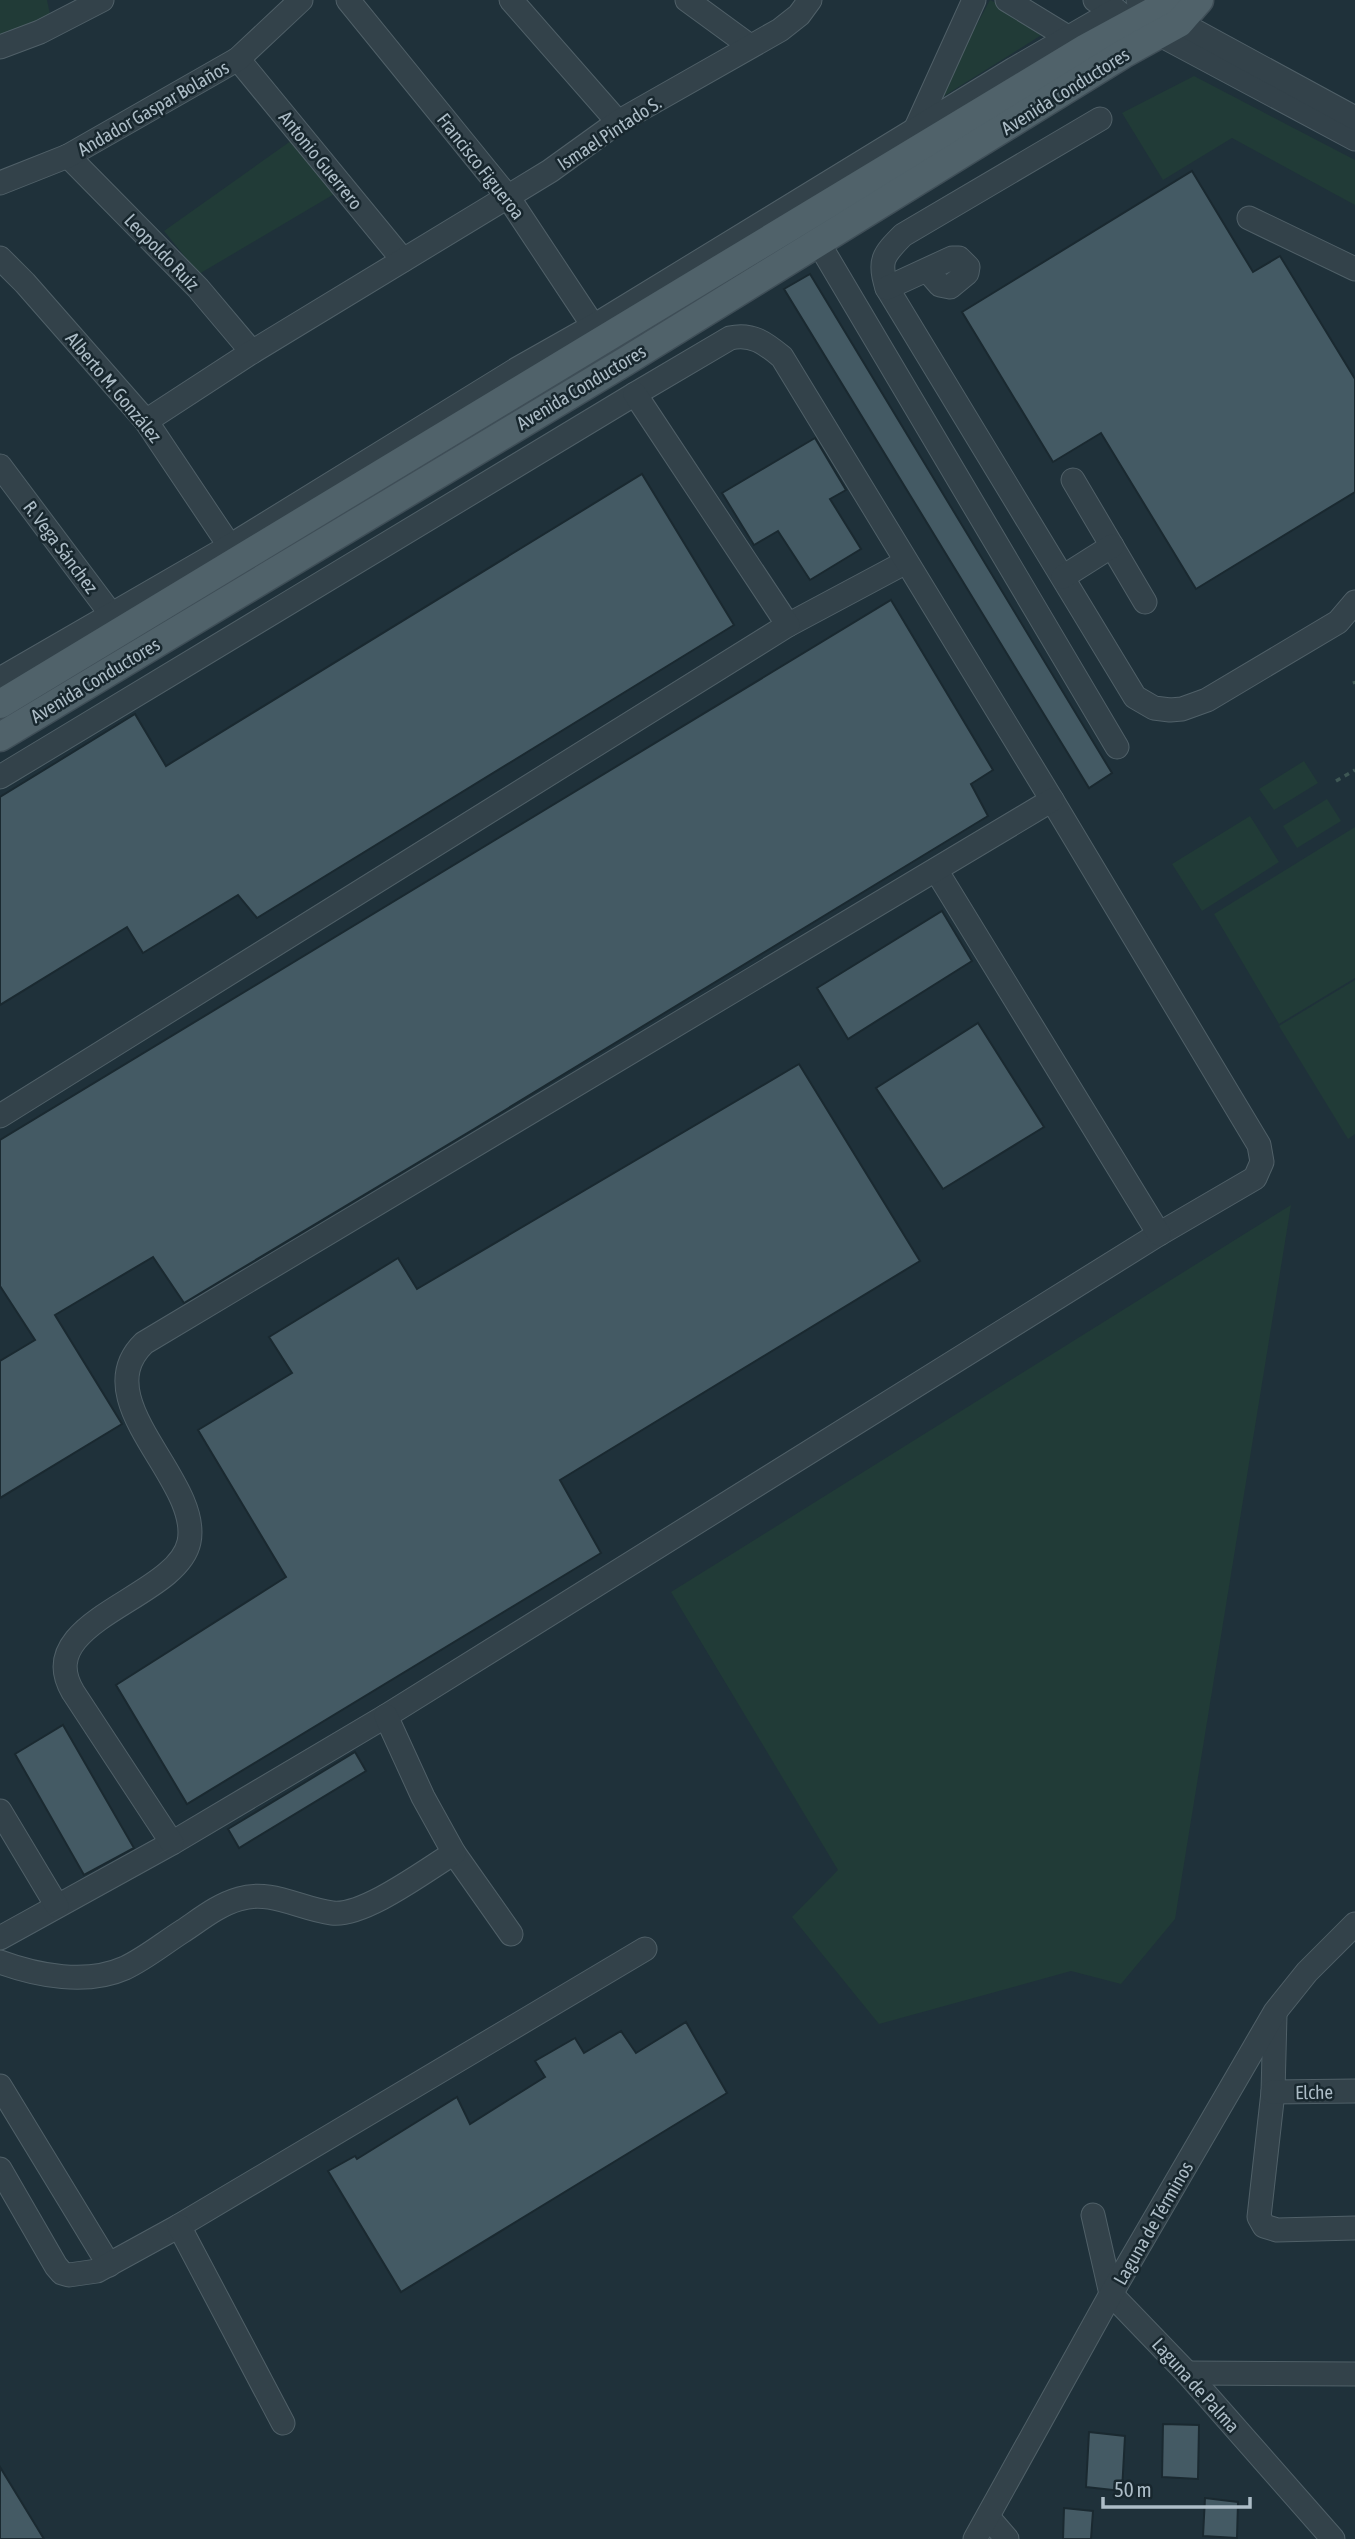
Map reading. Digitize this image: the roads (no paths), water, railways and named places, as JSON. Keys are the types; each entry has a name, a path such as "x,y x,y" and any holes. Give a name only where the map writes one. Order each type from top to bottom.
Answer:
{"main road":[{"path":"1147,12 1199,0"},
{"name":"Avenida Conductores","path":"3,688 234,553 1078,43 1147,12"},
{"name":"Avenida Conductores","path":"0,737 626,361 1123,54 1147,12"}],"street":[{"path":"0,47 40,32 102,0"},
{"name":"Andador Gaspar Bolaños","path":"0,183 68,156 238,60 301,0"},
{"name":"Francisco Figueroa","path":"348,0 508,197 598,333"},
{"path":"687,0 750,46"},
{"name":"Ismael Pintado S.","path":"252,352 550,171 618,122 780,30 799,15 810,0"},
{"path":"915,130 974,0"},
{"path":"1007,0 1078,43"},
{"path":"513,2 618,122"},
{"path":"1147,12 1355,118"},
{"path":"1147,12 1355,139"},
{"path":"598,333 1014,69 1078,43"},
{"name":"Antonio Guerrero","path":"238,60 403,260"},
{"path":"1100,119 902,235 888,249 883,259 881,270 887,288 1135,697 1154,708 1170,710 1182,709 1207,700 1338,622 1355,602"},
{"name":"Leopoldo Ruíz","path":"68,156 182,271 252,352"},
{"path":"1249,218 1355,269"},
{"path":"818,242 1117,747"},
{"name":"Alberto M. González","path":"0,258 34,292 146,421 234,553"},
{"path":"887,288 927,270"},
{"path":"0,777 635,394 730,338 744,335 766,344 782,357 1052,800 1262,1154 1262,1162 1255,1178 1159,1234 386,1716 172,1843 0,1938"},
{"path":"146,421 252,352"},
{"path":"635,394 788,625"},
{"name":"R. Vega Sánchez","path":"0,466 117,622"},
{"path":"1073,481 1145,601"},
{"path":"1063,577 1112,546"},
{"path":"0,1116 788,625 906,562"},
{"path":"172,1843 73,1692 65,1671 72,1644 83,1631 167,1573 185,1555 188,1547 191,1532 185,1508 134,1411 127,1391 129,1366 135,1351 144,1343 1052,800"},
{"path":"936,870 1159,1234"},
{"path":"386,1716 423,1797 454,1853 511,1934"},
{"path":"0,1811 57,1906"},
{"path":"0,1962 21,1969 75,1978 109,1973 139,1960 222,1905 238,1899 254,1895 331,1913 354,1912 454,1853"},
{"name":"Laguna de Términos","path":"975,2539 1111,2294 1275,2012 1298,1982 1351,1936"},
{"path":"0,2169 56,2266 62,2273 69,2275 87,2273 109,2265 179,2226 645,1949"},
{"path":"1275,2012 1273,2092 1258,2208 1261,2223 1269,2228 1355,2228"},
{"path":"0,2086 109,2265"},
{"name":"Elche","path":"1273,2092 1355,2091"},
{"path":"1093,2215 1111,2294"},
{"path":"179,2226 283,2423"},
{"name":"Laguna de Palma","path":"1111,2294 1187,2373 1333,2539"},
{"path":"1187,2373 1355,2374"},
{"path":"988,2517 1007,2539"}]}
